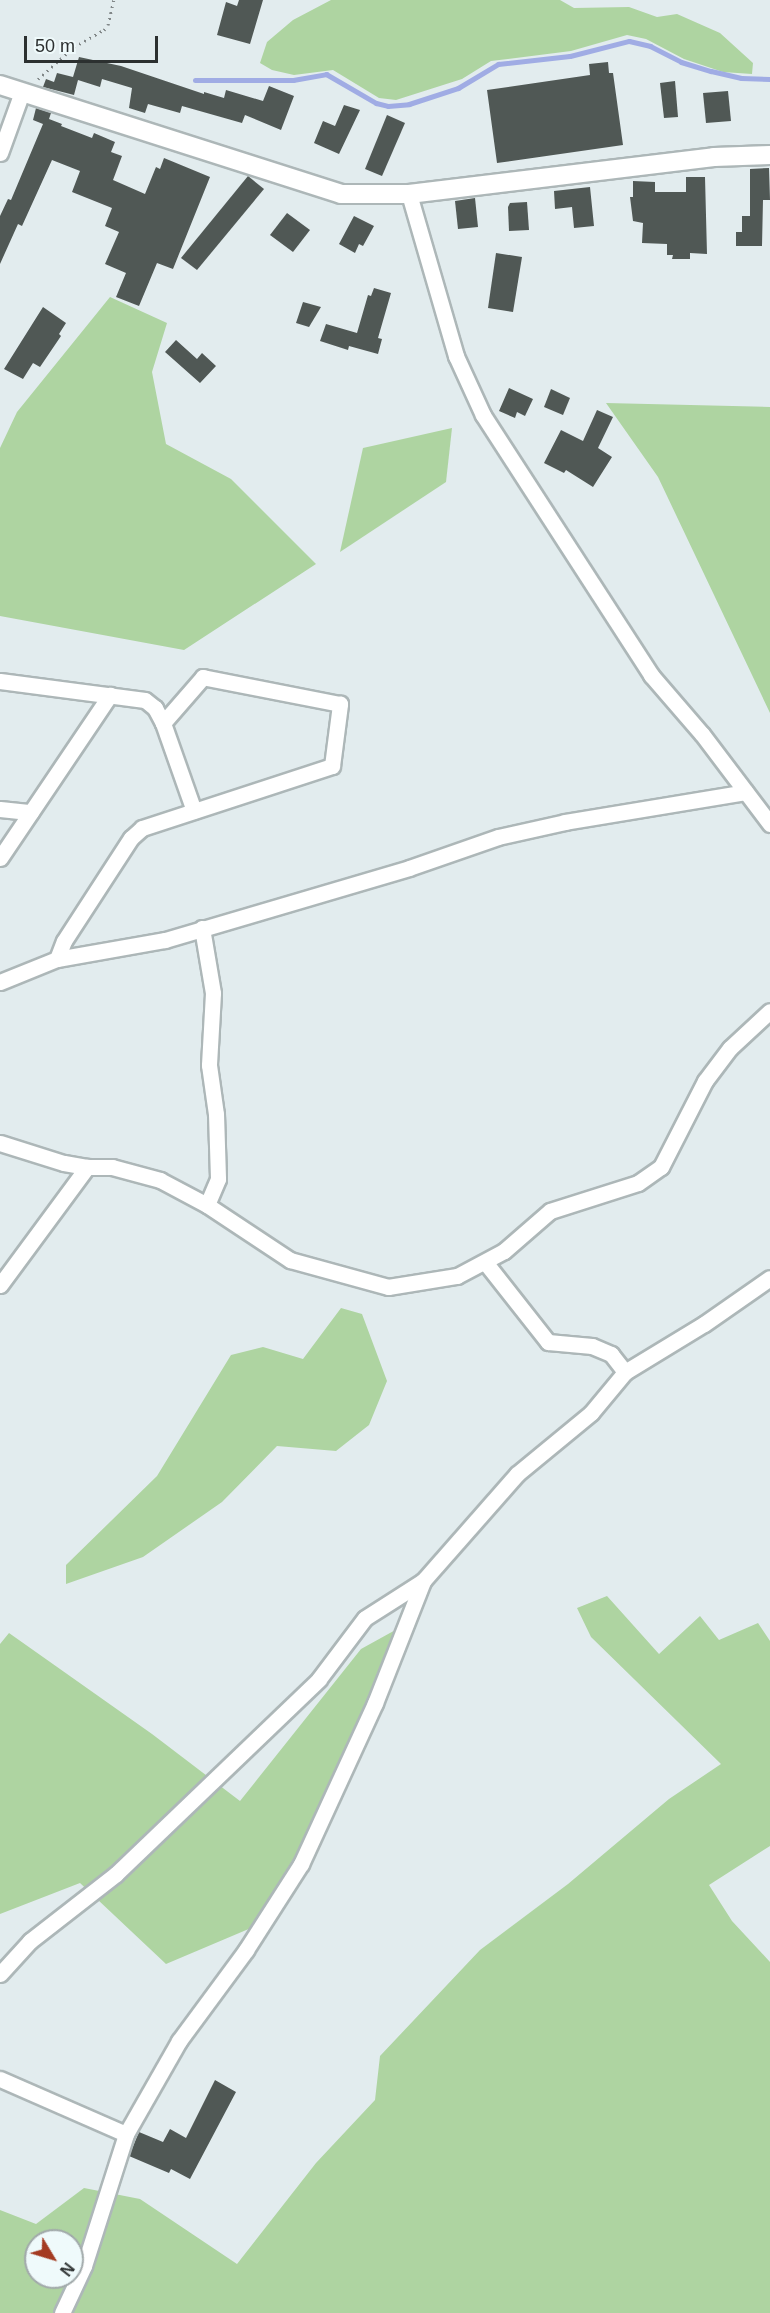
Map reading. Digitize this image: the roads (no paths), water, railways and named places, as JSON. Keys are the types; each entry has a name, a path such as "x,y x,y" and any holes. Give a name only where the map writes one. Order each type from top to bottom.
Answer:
{"street":[{"path":"0,85 341,194 409,194 702,158 770,155"},
{"path":"0,153 25,93"},
{"path":"409,194 456,356 483,415 651,675 702,734 770,824"},
{"path":"57,959 64,941 131,838 142,828 332,766 340,704 203,677 163,723"},
{"path":"0,681 145,700 155,708 163,723 194,811"},
{"path":"0,858 110,695"},
{"path":"0,982 57,959 165,940 408,868 498,837 565,822 746,792"},
{"path":"0,809 31,812"},
{"path":"202,928 213,993 209,1065 216,1114 218,1168 213,1195 207,1205"},
{"path":"0,1143 64,1163 87,1167 111,1167 160,1180 207,1205 290,1260 388,1287 457,1276 504,1251 550,1211 638,1183 661,1167 705,1081 730,1048 770,1011"},
{"path":"0,1285 87,1167"},
{"path":"485,1262 548,1342 592,1347 611,1354 625,1372"},
{"path":"0,1974 30,1941 116,1874 311,1687 365,1618 423,1581 517,1474 591,1413 625,1372 704,1324 770,1278"},
{"path":"62,2313 84,2266 126,2134 179,2041 246,1950 301,1864 375,1703 423,1581"},
{"path":"0,2079 126,2134"}],"waterway":[{"path":"195,80 293,80 326,74 376,103 388,106 409,104 458,88 498,64 570,56 629,41 650,46 681,62 711,71 741,78 770,79"}]}
